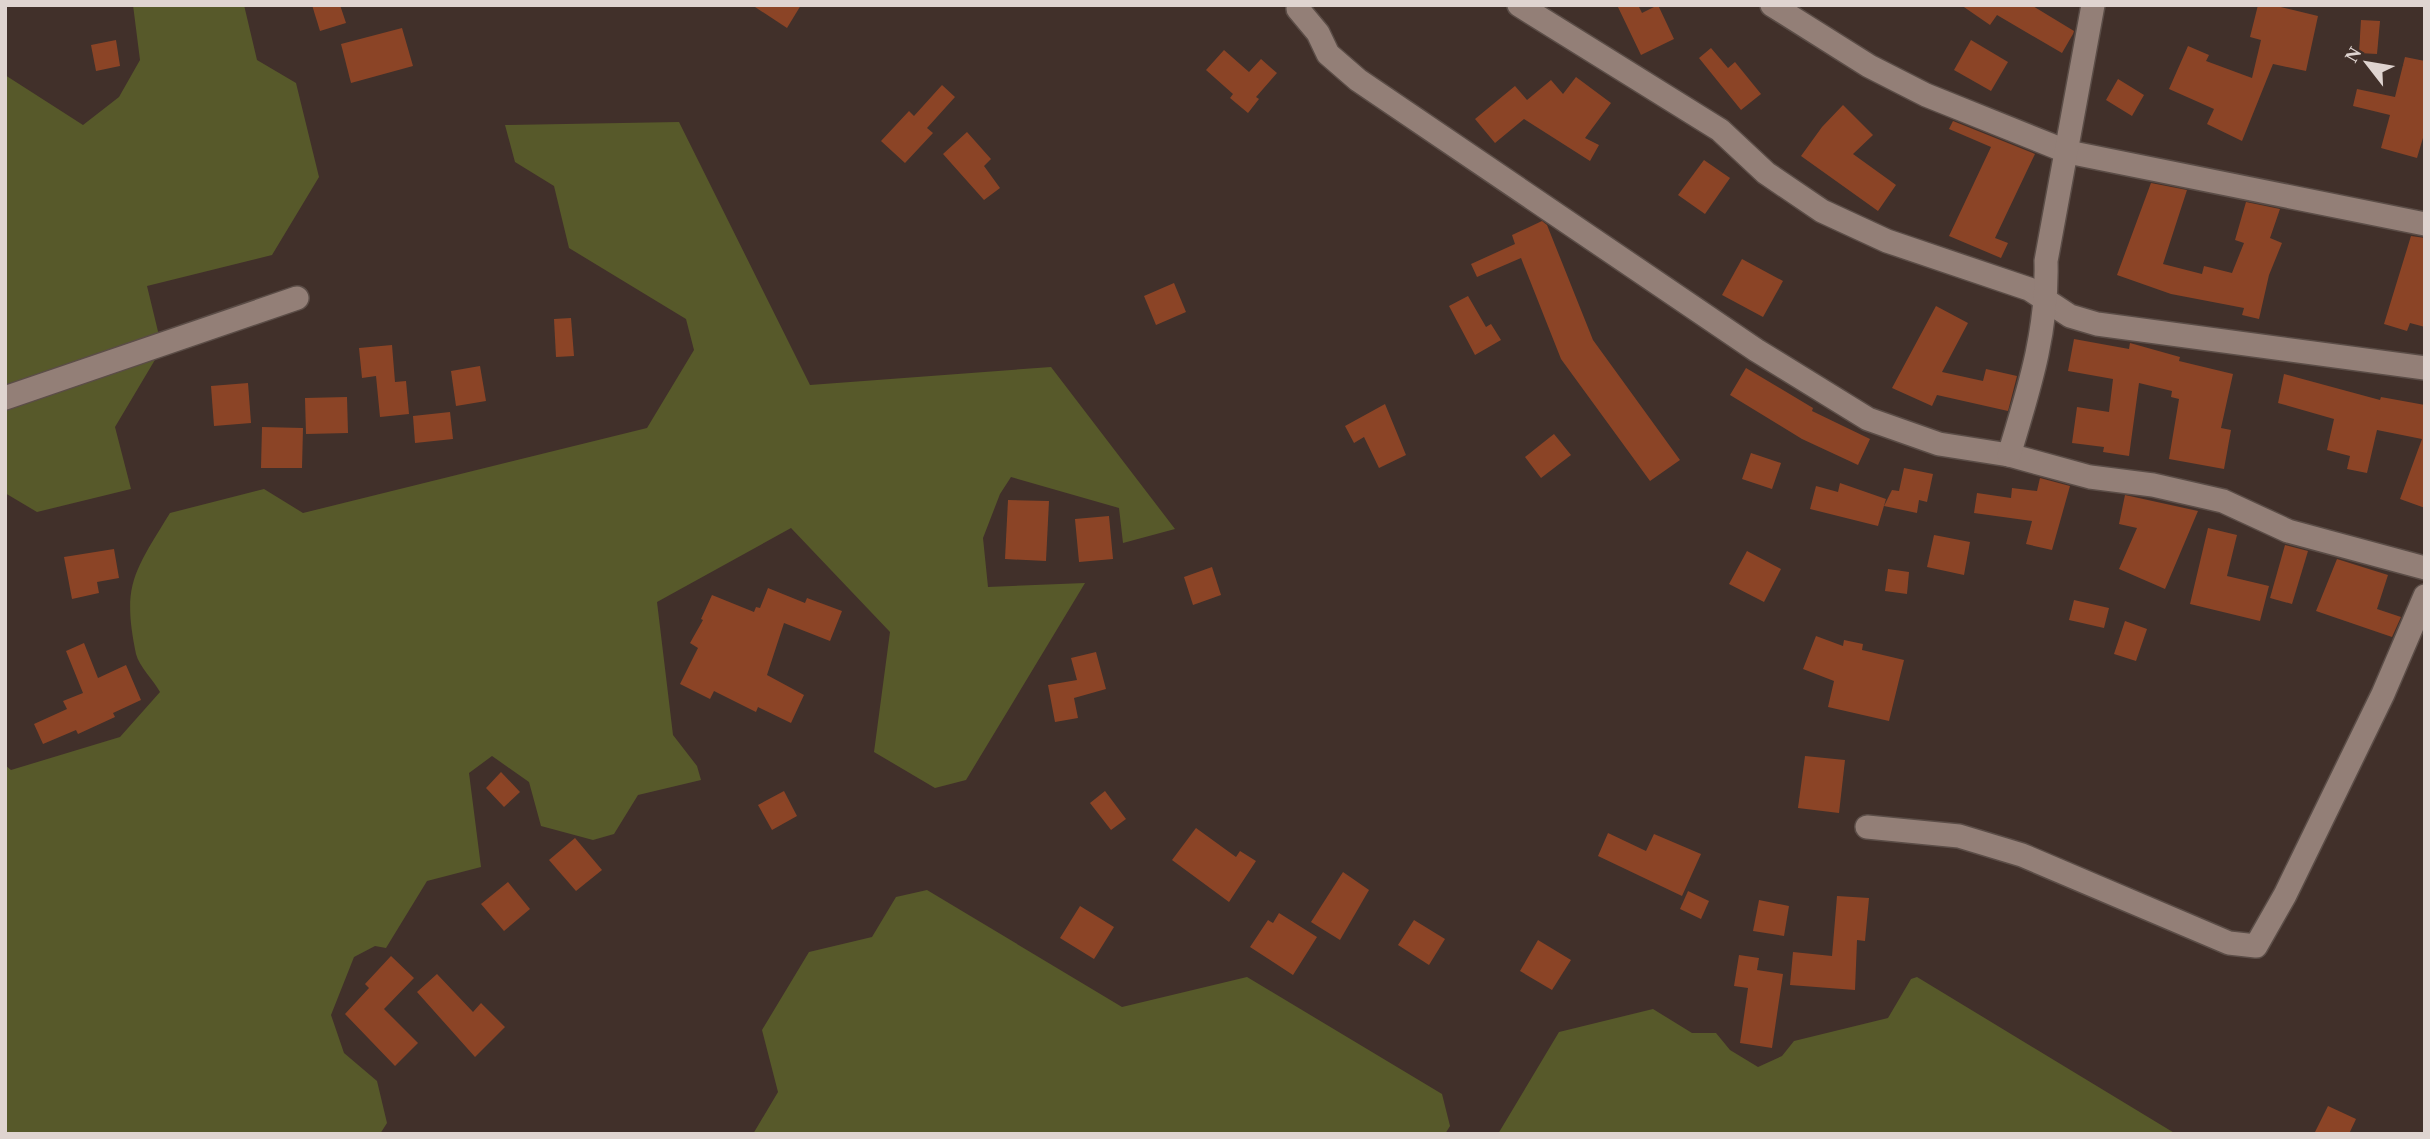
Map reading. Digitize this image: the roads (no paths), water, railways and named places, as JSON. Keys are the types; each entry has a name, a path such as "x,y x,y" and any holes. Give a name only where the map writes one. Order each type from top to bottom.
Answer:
{"street":[{"path":"1519,5 1720,130 1766,173 1822,211 1887,241 2029,289 2070,316 2097,324 2425,368"},
{"path":"1772,5 1870,66 1926,95 2027,139 2068,152 2425,224"},
{"path":"2009,455 2043,337 2047,299 2046,261 2094,5"},
{"path":"1297,6 1318,33 1328,54 1358,80 1756,350 1868,419 1938,444 2009,455 2090,477 2153,485 2223,501 2288,531 2425,568"},
{"path":"5,398 297,298"},
{"path":"1867,827 1959,836 2022,855 2230,943 2256,946 2285,895 2384,694 2425,596"}]}
